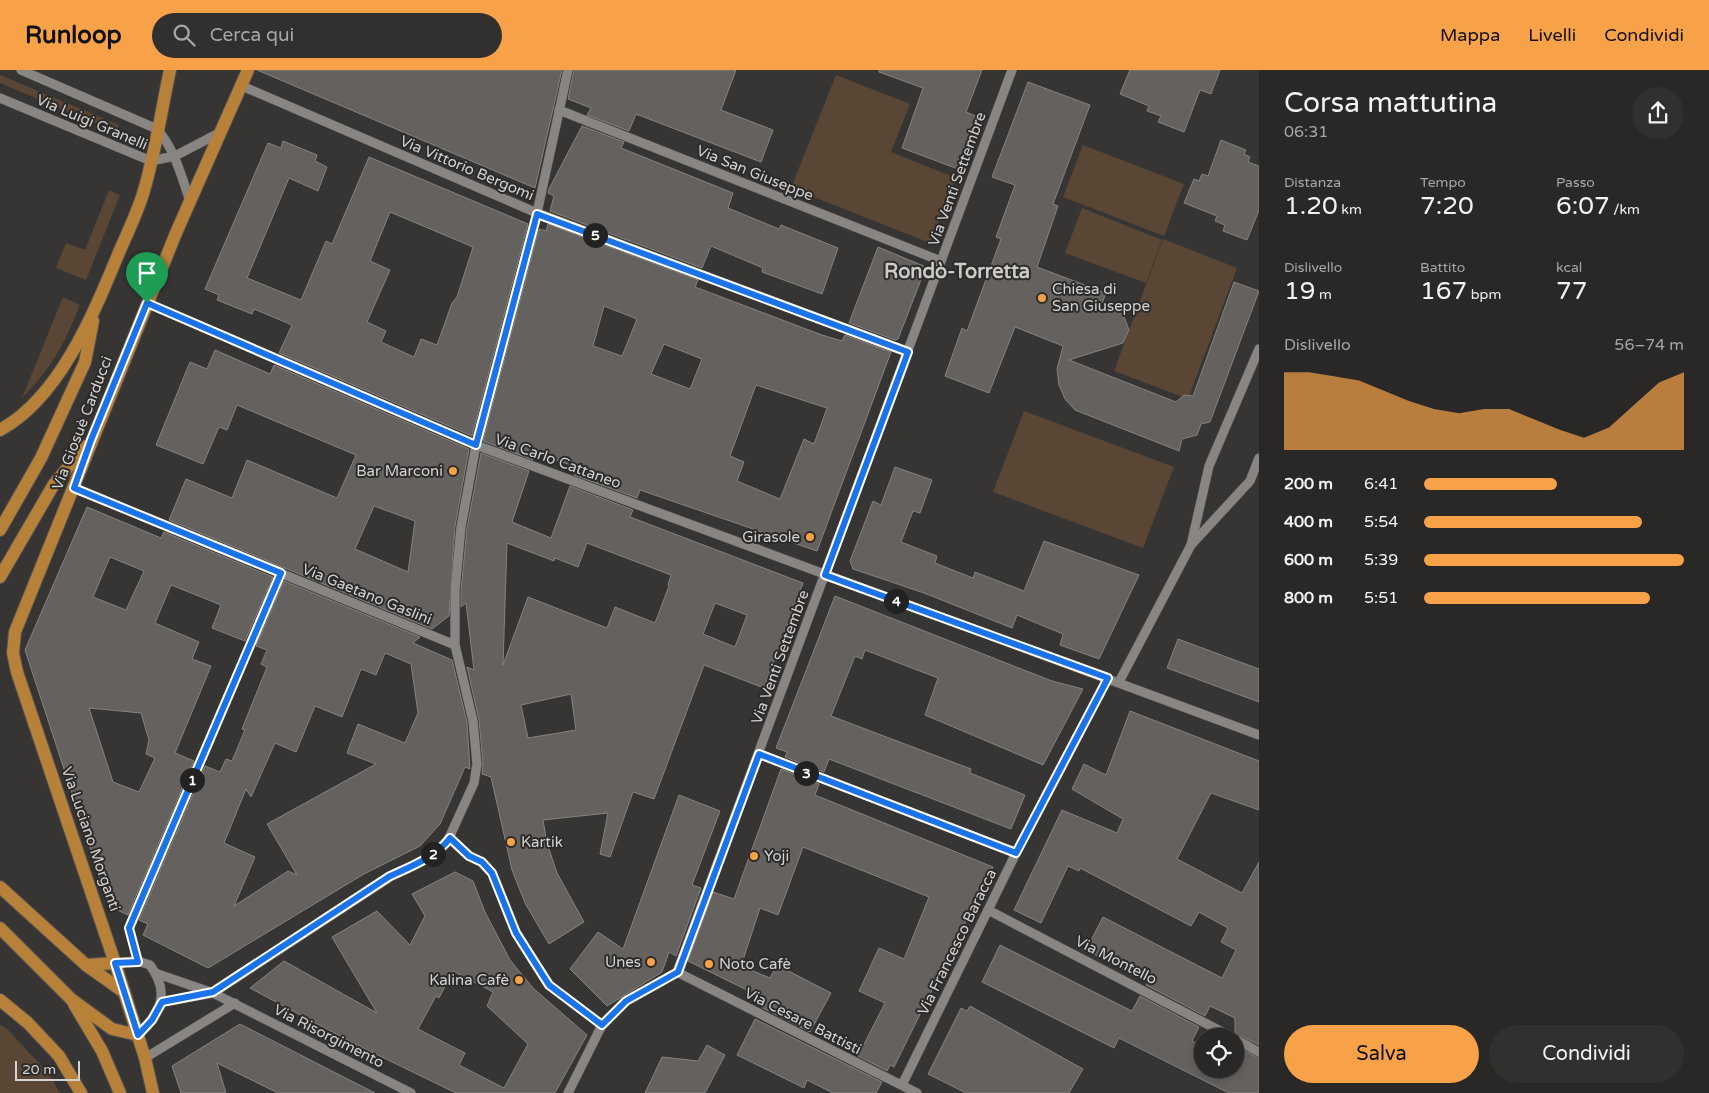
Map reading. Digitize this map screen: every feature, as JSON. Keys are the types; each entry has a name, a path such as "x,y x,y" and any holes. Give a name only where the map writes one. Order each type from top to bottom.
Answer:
{"main road":[{"path":"0,430 10,425 36,402 59,372 95,311 142,197 170,70"},
{"name":"Via Giosuè Carducci","path":"13,653 15,632 74,488 91,440 190,201 248,70"},
{"path":"0,530 40,458 85,362 95,311"},
{"path":"0,577 54,484 91,440"},
{"name":"Via Luciano Morganti","path":"13,653 138,1035 153,1093"},
{"path":"0,887 86,965 124,992"},
{"path":"0,928 71,999 112,1029 138,1035"},
{"path":"86,965 115,963"},
{"path":"71,999 102,1051 120,1093"},
{"path":"0,1000 28,1023 59,1056 81,1093"}],"street":[{"name":"Via Luigi Granelli","path":"21,70 157,129 167,141 175,156 190,201"},
{"path":"162,1002 213,992 390,876 417,864 444,846 450,838 474,783 478,764 473,722 456,645 455,591 460,536 476,445 537,214 568,70"},
{"name":"Via Venti Settembre","path":"678,972 1012,70"},
{"name":"Via Vittorio Bergomi","path":"242,86 537,214 908,352"},
{"name":"Via Luigi Granelli","path":"0,98 151,161 175,156 221,132"},
{"name":"Via San Giuseppe","path":"559,110 941,261"},
{"name":"Via Carlo Cattaneo","path":"147,303 476,445 1259,735"},
{"path":"1119,682 1191,545 1209,466 1259,349"},
{"path":"1191,545 1250,481 1259,458"},
{"name":"Via Gaetano Gaslini","path":"74,488 456,645"},
{"path":"115,963 138,962 129,928 281,573"},
{"name":"Via Francesco Baracca","path":"902,1085 1016,853 1108,678"},
{"path":"759,754 1016,853"},
{"path":"450,838 469,856 482,862 492,873 516,933 549,985 602,1025"},
{"name":"Via Montello","path":"988,910 1215,1028"},
{"name":"Via Risorgimento","path":"138,962 150,966 155,973 213,992 411,1093"},
{"path":"568,1093 602,1025 626,1001 678,972"},
{"name":"Via Cesare Battisti","path":"678,972 917,1093"},
{"path":"138,1035 152,1020 162,1002 162,987 155,973"},
{"path":"145,1058 235,1003"},
{"path":"1244,1044 1259,1052"}],"shaded area":[{"path":"0,75 119,125 116,132 0,83"},
{"path":"836,75 910,104 891,152 956,178 930,243 791,188"},
{"path":"1083,145 1184,184 1164,236 1063,197"},
{"path":"109,190 120,195 86,280 56,268 66,243 85,250"},
{"path":"1082,208 1162,240 1146,283 1065,253"},
{"path":"1163,239 1237,268 1188,399 1114,371"},
{"path":"63,297 80,305 57,354 22,398"},
{"path":"1024,411 1174,467 1143,548 993,492"},
{"path":"0,1024 7,1029 48,1073 60,1093 0,1093"}],"building":[{"path":"257,70 562,70 535,188"},
{"path":"574,70 736,70 721,110 773,130 761,162 636,114 629,131 587,115 591,108 568,99"},
{"path":"879,70 982,70 966,112 978,117 958,169 902,148 923,88 879,72"},
{"path":"1130,70 1220,70 1211,94 1200,90 1184,132 1158,122 1161,116 1147,111 1149,106 1120,94"},
{"path":"1028,82 1090,105 1053,204 1058,206 1037,267 1106,293 1101,306 1123,314 1129,330 1123,343 1069,360 1176,402 1184,395 1193,396 1234,282 1259,291 1210,422 1201,424 1197,435 1182,439 1179,451 1075,410 1065,399 1059,385 1057,369 1063,346 1015,327 989,393 945,376 962,328 967,331 1001,239 996,237 1015,185 992,177"},
{"path":"582,126 624,142 621,148 733,193 728,208 779,229 781,225 838,248 822,294 762,272 763,268 711,246 702,268 550,211 554,196 548,193 549,189"},
{"path":"1221,140 1246,150 1244,154 1250,157 1248,162 1259,166 1259,210 1247,240 1223,231 1225,225 1215,221 1217,216 1184,203 1194,179 1199,181 1202,174 1208,176"},
{"path":"283,141 317,155 315,161 327,167 318,191 289,178 247,278 301,300 326,241 332,244 369,157 528,224 472,436 279,353 292,325 254,309 252,314 217,300 219,295 205,289 268,143 281,148","holes":["390,212 473,247 457,297 452,303 437,345 421,339 414,357 381,342 386,331 367,322 390,270 370,261"]},
{"path":"548,224 698,280 695,287 822,335 842,341 845,335 891,352 817,551 640,490 637,498 574,475 577,467 536,453 533,460 483,441 539,229 546,231","holes":["604,306 637,319 622,356 593,346","664,344 702,359 690,389 651,374","756,385 827,408 814,444 804,439 780,499 737,481 744,462 730,456"]},
{"path":"878,247 926,267 898,339 895,340 849,323"},
{"path":"215,350 270,374 274,365 469,449 455,526 449,616 432,629 169,520 186,479 232,498 247,460 337,498 356,455 237,405 227,430 219,427 203,464 156,445 190,362 207,369","holes":["374,506 415,521 408,572 355,549"]},
{"path":"481,453 529,471 512,522 551,538 570,486 633,510 630,517 803,583 764,688 704,665 654,799 633,792 610,857 600,854 608,813 543,820 547,843 557,873 584,922 549,944 525,903 512,870 491,777 482,774 483,763 479,720 467,667 474,670 466,603 461,607 467,528","holes":["507,543 554,561 555,558 578,567 587,543 671,575 669,586 655,623 615,607 607,628 528,597 503,665","715,603 747,615 735,647 703,634","571,694 576,730 528,738 521,705"]},
{"path":"895,467 932,480 920,513 913,511 901,542 937,556 935,563 973,578 975,572 1024,591 1044,541 1139,575 1099,659 1060,645 1063,634 1017,615 1012,628 924,593 853,569 850,561 873,501 881,505"},
{"path":"87,507 161,538 164,532 273,577 245,641 212,628 221,605 171,585 155,623 199,642 192,659 211,666 175,753 194,761 128,915 109,906 25,650","holes":["110,557 144,571 126,610 93,597","89,708 141,713 149,740 146,754 155,758 139,792 113,782"]},
{"path":"284,581 420,637 413,643 452,660 467,722 470,769 465,767 440,824 420,846 364,874 208,968 143,935 148,924 139,920 205,766 220,772 226,759 232,761 245,730 242,729 267,667 261,664 267,650 256,646","holes":["385,653 411,664 418,713 405,743 358,724 347,753 376,764 267,824 297,875 288,871 234,906 255,857 224,843 246,789 251,797 275,743 296,752 315,706 342,717 361,669 376,675"]},
{"path":"835,596 1052,681 1083,689 1043,765 925,715 938,678 865,650 862,659 855,656 831,716 971,769 970,773 1025,795 1011,829 829,759 824,772 785,757 787,752 776,748"},
{"path":"1178,639 1259,669 1259,702 1167,668"},
{"path":"1130,711 1259,761 1259,810 1211,793 1177,859 1242,893 1259,862 1259,1045 1244,1038 1244,1028 1235,1028 1235,1018 1210,1006 1205,1016 1146,985 1148,982 1086,950 1103,917 1222,978 1236,950 1221,942 1228,928 1199,912 1191,926 1080,868 1079,871 1068,866 1041,923 1014,910 1062,810 1117,833 1123,819 1072,789 1084,764 1106,775"},
{"path":"781,769 819,784 815,795 993,867 894,1067 890,1065 887,1071 858,1056 885,1003 859,991 879,948 904,959 929,897 803,847 778,915 760,908 741,966 770,978 777,965 831,993 810,1032 761,1007 765,999 688,961 713,892 734,899"},
{"path":"679,795 720,811 692,885 701,888 676,956 669,952 662,972 607,1006 570,969 598,932 623,949"},
{"path":"455,872 473,881 485,912 510,960 533,988 587,1035 555,1093 456,1093 351,1042 250,988 284,961 377,1013 332,937 377,911 410,945 425,916 412,894","holes":["453,971 493,992 487,1006 528,1044 504,1088 459,1065 465,1053 418,1029 436,996 439,998"]},
{"path":"1000,945 1132,1011 1140,996 1199,1027 1194,1028 1192,1041 1194,1042 1194,1076 1119,1038 1114,1048 982,982"},
{"path":"970,1006 1083,1069 1069,1093 966,1093 928,1074 961,1008 967,1011"},
{"path":"755,1019 882,1082 876,1093 833,1093 807,1080 804,1088 737,1055"},
{"path":"240,1024 375,1093 278,1093 217,1063 226,1093 181,1093 172,1066"},
{"path":"707,1045 725,1055 705,1093 645,1093 662,1057 698,1061"},
{"path":"1244,1050 1259,1058 1259,1093 1229,1093 1199,1078 1244,1078"}],"place":[{"name":"Chiesa di San Giuseppe","path":"1042,298"},
{"name":"Bar Marconi","path":"453,471"},
{"name":"Girasole","path":"810,537"},
{"name":"Kartik","path":"511,842"},
{"name":"Yoji","path":"754,856"},
{"name":"Unes","path":"651,962"},
{"name":"Noto Cafè","path":"709,964"},
{"name":"Kalina Cafè","path":"519,980"}],"district":[{"name":"Rondò-Torretta","path":"957,272"}],"route":[{"path":"537,214 908,352 825,575 1108,678 1016,853 759,754 678,972 626,1001 602,1025 549,985 516,933 492,873 482,862 469,856 450,838 444,846 417,864 390,876 213,992 162,1002 152,1020 138,1035 115,963 126,961 138,962 129,928 281,573 74,488 91,440 147,303 476,445 537,214"}]}
